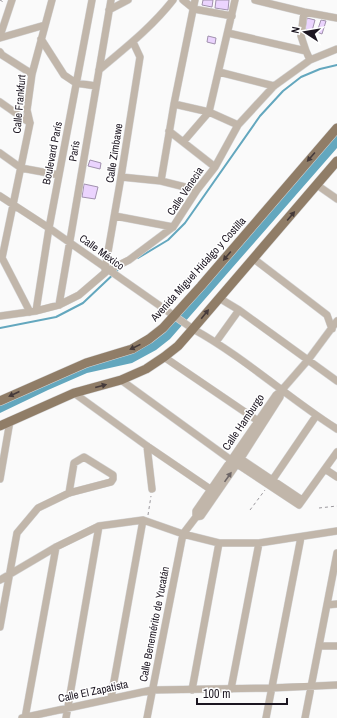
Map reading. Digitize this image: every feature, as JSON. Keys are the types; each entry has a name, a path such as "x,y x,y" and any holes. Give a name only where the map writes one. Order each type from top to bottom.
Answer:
{"main road":[{"name":"Avenida Miguel Hidalgo y Costilla","path":"0,401 86,363 132,349 149,339 174,316 201,286 337,128"},
{"path":"0,426 74,393 121,380 146,369 178,346 337,161"}],"street":[{"path":"0,37 12,0"},
{"name":"Calle Frankfurt","path":"1,256 30,123 27,110 32,74 52,0"},
{"name":"Boulevard París","path":"33,312 92,0"},
{"name":"París","path":"60,305 110,0"},
{"path":"109,10 128,0"},
{"path":"99,70 133,42 159,17 172,0"},
{"path":"183,0 194,9 232,16"},
{"path":"161,181 174,104 195,0"},
{"path":"184,141 209,112 235,0"},
{"path":"255,0 304,12 337,18"},
{"path":"304,12 301,36 310,60"},
{"path":"0,37 45,25"},
{"path":"228,33 306,51"},
{"path":"41,39 64,75 76,83 96,86"},
{"name":"Calle Zimbawe","path":"108,270 114,216 140,57 133,42"},
{"name":"Calle Venecia","path":"0,316 33,312 60,305 79,295 108,270 129,260 173,227 197,190 214,168 238,125 274,86 310,60 337,49"},
{"path":"0,52 2,55 32,74"},
{"path":"219,72 274,86"},
{"path":"0,102 30,123"},
{"path":"174,104 209,112 238,125"},
{"path":"169,131 184,141 214,168"},
{"path":"0,153 21,168 59,175"},
{"path":"121,177 161,181 197,190"},
{"path":"317,185 337,199"},
{"name":"Calle México","path":"0,196 49,228 174,316 216,342 281,391 337,429"},
{"path":"114,216 173,227"},
{"path":"1,256 33,312"},
{"path":"254,259 327,315 332,329"},
{"path":"218,298 239,310 337,381"},
{"path":"216,342 239,310"},
{"name":"Calle Hamburgo","path":"183,534 196,517 196,511 213,492 236,459 260,423 276,395 308,360 337,321"},
{"path":"164,357 260,423"},
{"path":"121,380 301,503 337,452"},
{"path":"74,393 213,492"},
{"path":"270,482 316,416"},
{"path":"0,479 10,421"},
{"path":"147,446 152,489"},
{"path":"0,627 17,533 38,508 69,493 111,482 113,475 84,457 74,463 69,493"},
{"path":"325,469 337,477"},
{"path":"111,698 145,521"},
{"path":"0,580 56,547 99,526 145,521 183,534 219,543 259,543 301,538 337,531"},
{"path":"66,718 99,526"},
{"name":"Calle Benemérito de Yucatán","path":"147,718 183,534"},
{"path":"266,718 301,538"},
{"path":"192,690 219,543"},
{"path":"231,689 259,543"},
{"path":"24,718 56,547"},
{"path":"305,718 336,565 337,553"},
{"path":"327,605 337,604"},
{"path":"319,646 337,646"},
{"name":"Calle El Zapatista","path":"24,718 68,707 152,690 272,688 337,685"}],"path":[{"path":"250,510 270,482"},
{"path":"145,521 152,489"},
{"path":"319,508 337,506"}],"water":[{"path":"337,134 337,148 170,339 156,350 132,363 87,373 0,413 0,403 53,378 140,347"}],"building":[{"path":"203,0 213,0 212,7 202,5"},
{"path":"216,0 229,0 228,10 215,8"},
{"path":"307,18 315,20 312,31 305,29"},
{"path":"321,20 326,21 322,34 317,32"},
{"path":"208,36 216,38 215,44 207,42"},
{"path":"90,160 101,163 100,169 88,166"},
{"path":"84,184 98,187 95,199 82,197"}],"waterway":[{"path":"138,258 168,240 185,223 260,116 283,91 301,77 320,69 337,65"},
{"path":"0,328 56,317 83,303 120,268"}]}
